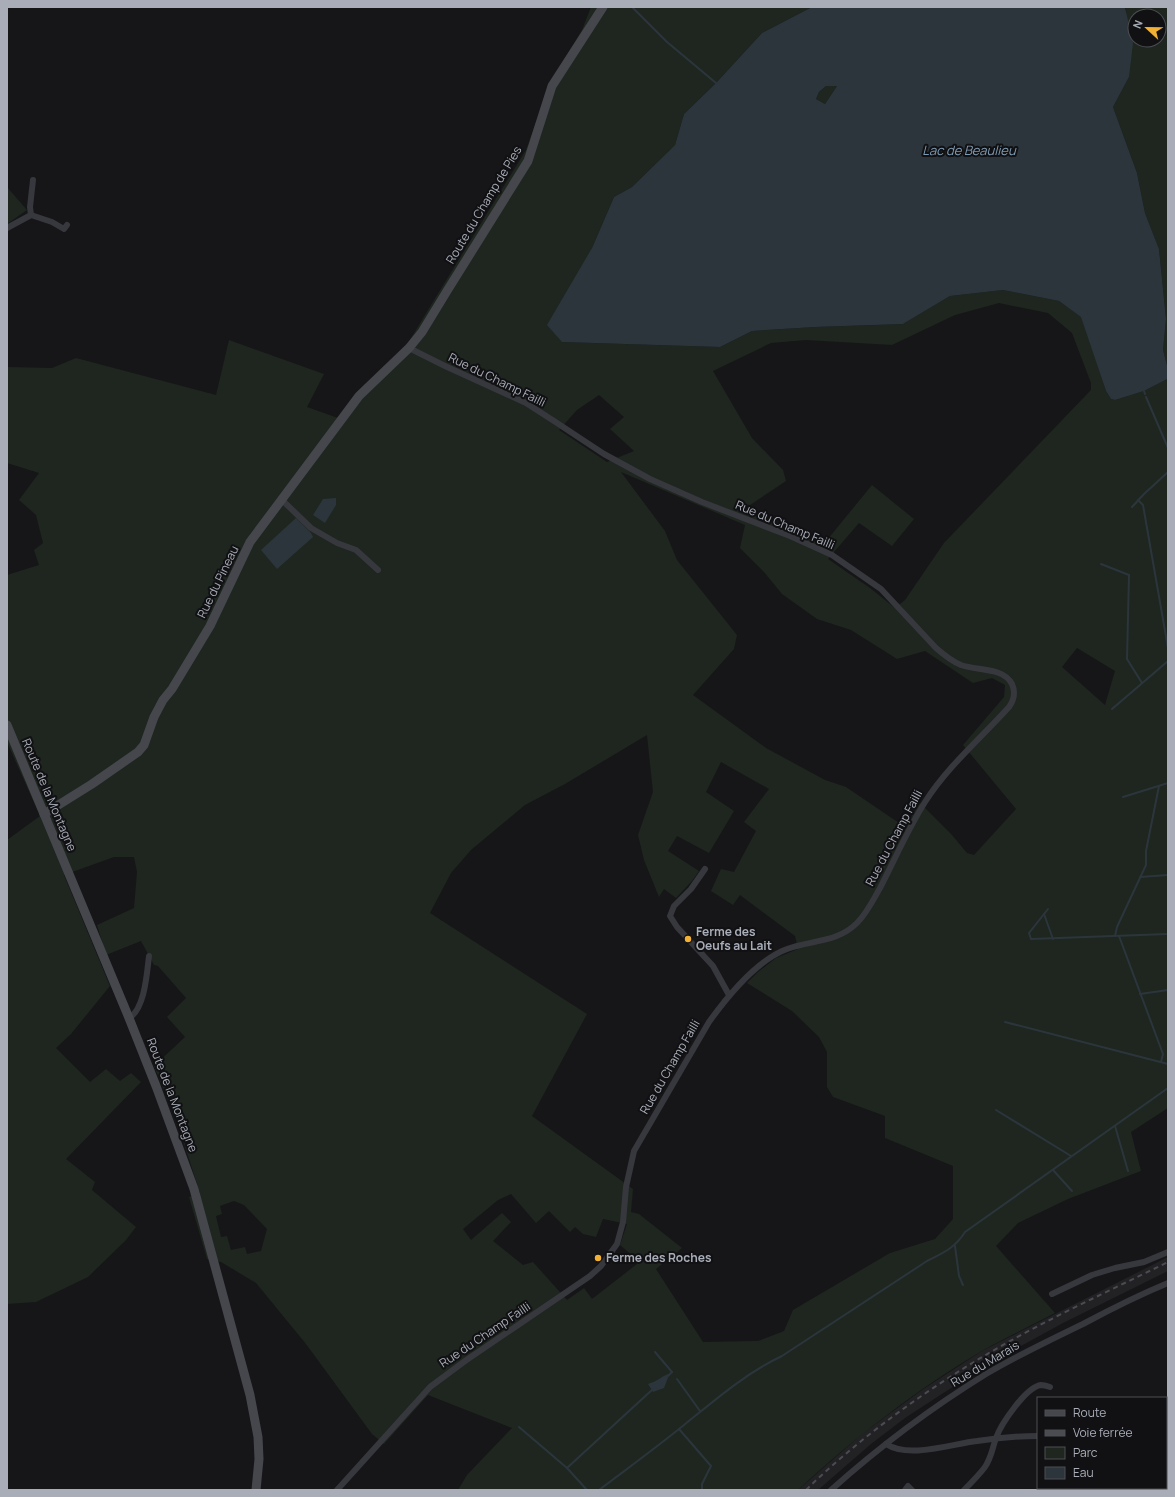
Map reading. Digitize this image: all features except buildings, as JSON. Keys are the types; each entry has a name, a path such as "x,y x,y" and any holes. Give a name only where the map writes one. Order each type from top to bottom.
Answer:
{"street":[{"name":"Route du Champ de Pies","path":"409,348 422,332 528,161 552,86 603,7"},
{"path":"31,215 30,207 33,180"},
{"path":"7,228 31,215 52,222 64,229 67,225"},
{"name":"Rue du Pineau","path":"44,814 92,784 138,752 144,745 154,717 163,700 172,689 210,626 250,542 359,396 409,348"},
{"name":"Rue du Champ Failli","path":"337,1490 430,1386 590,1276 601,1266 617,1244 620,1234 625,1208 626,1187 634,1151 709,1022 729,995 776,954 796,946 839,936 852,929 870,906 917,816 934,788 955,763 1009,707 1015,690 1010,681 1000,673 962,665 954,662 944,655 881,589 832,555 790,536 702,502 650,479 606,456 526,403 409,348"},
{"path":"281,499 311,528 337,543 356,550 378,570"},
{"name":"Route de la Montagne","path":"7,725 129,1018 194,1188 250,1395 258,1437 259,1459 256,1490"},
{"path":"705,869 691,890 674,906 670,916 677,927 713,966 729,995"},
{"path":"129,1018 136,1011 144,993 149,956"},
{"path":"1052,1294 1092,1275 1115,1268 1144,1262 1168,1252"},
{"name":"Rue du Marais","path":"831,1490 886,1444 986,1374 1035,1347 1141,1294 1168,1283"},
{"path":"964,1490 984,1468 993,1452 996,1438 1005,1421 1019,1402 1034,1388 1042,1385 1050,1387"},
{"path":"886,1444 891,1447 924,1450 996,1438 1037,1436"},
{"path":"905,1490 908,1486 912,1490"}],"shaded area":[{"path":"1168,1257 1168,1271 1063,1323 988,1364 905,1418 871,1444 818,1490 798,1490 862,1434 922,1390 982,1351"}],"green space":[{"path":"591,7 812,7 762,33 716,83 684,114 675,145 632,187 614,197 592,248 562,342 720,347 752,331 903,324 950,296 1003,290 1059,301 1082,317 1106,391 1111,399 1115,400 1144,391 1168,378 1168,1108 1131,1132 1141,1171 1068,1199 1018,1223 996,1246 1055,1313 991,1346 910,1398 841,1452 798,1490 458,1490 467,1475 512,1428 428,1395 384,1444 372,1434 306,1344 256,1283 221,1262 207,1259 189,1197 200,1193 177,1122 154,1066 185,1037 167,1017 186,998 158,966 154,965 141,941 106,955 97,925 134,908 137,872 134,857 114,857 64,875 110,986 71,1034 56,1048 90,1082 106,1069 120,1081 131,1073 141,1082 66,1159 95,1182 92,1190 136,1227 126,1240 88,1277 36,1302 7,1304 7,840 40,816 7,742 7,575 39,565 34,550 43,543 36,515 19,500 39,473 7,463 7,367 52,368 76,358 216,395 229,340 324,374 307,407 338,418 361,388 407,345 526,150 551,81 582,30","holes":["999,303 1048,313 1072,333 1091,383 1091,390 944,543 905,600 895,608 870,588 828,559 859,523 892,546 914,519 872,485 823,545 744,509 786,481 783,470 752,438 713,371 771,343 806,340 892,345 955,315","599,395 624,417 610,429 634,451 607,462 559,430 577,410","621,472 745,525 740,548 764,572 782,594 817,619 851,630 897,659 925,651 973,683 992,678 1005,685 1004,697 963,745 1016,809 974,855 967,853 952,835 920,803 905,827 846,787 825,780 766,748 693,695 734,649 737,635 677,560 665,531","1077,648 1115,671 1105,705 1062,667","647,735 653,792 638,835 644,860 659,897 664,889 676,898 699,871 668,851 677,836 709,853 734,811 706,792 721,762 769,789 744,822 756,831 734,872 721,869 711,891 733,905 740,895 795,936 798,949 776,958 747,983 792,1011 819,1037 827,1052 827,1087 833,1097 885,1116 885,1138 953,1166 953,1219 935,1239 890,1253 793,1310 784,1331 758,1341 703,1342 656,1269 682,1248 639,1214 631,1212 633,1189 532,1116 587,1014 430,913 451,873 471,850 525,805 565,784","511,1194 536,1223 549,1211 570,1232 575,1227 583,1234 596,1237 603,1219 627,1224 620,1245 633,1256 637,1264 592,1299 584,1288 567,1300 533,1262 523,1265 493,1241 511,1222 502,1213 471,1240 463,1229 498,1200","234,1201 244,1205 267,1229 261,1251 247,1254 245,1247 231,1250 227,1236 221,1237 216,1216 222,1214 220,1206"]},
{"path":"1125,7 1168,7 1168,369 1163,350 1166,319 1159,249 1145,213 1137,173 1113,107 1129,77 1128,48 1167,48 1167,8 1127,8 1127,32"},
{"path":"826,86 837,86 825,104 816,99 819,92"},
{"path":"7,187 27,210 7,224"}],"water":[{"name":"Lac de Beaulieu","path":"812,7 1125,7 1127,16 1127,48 1132,48 1129,77 1113,107 1137,173 1145,213 1159,249 1166,319 1163,350 1168,369 1167,379 1144,391 1115,400 1111,399 1106,391 1081,317 1059,301 1003,290 950,296 903,324 752,331 720,347 562,342 547,325 592,248 614,197 632,187 675,145 684,114 716,83 762,33","holes":["826,86 837,86 825,104 816,99 819,92"]},
{"path":"336,498 336,505 325,523 313,515 323,499"},
{"path":"296,518 313,537 277,569 261,550"},
{"path":"668,1374 669,1375 664,1388 653,1392 648,1384"}],"waterway":[{"path":"632,7 667,42 716,83"},
{"path":"1146,397 1168,448"},
{"path":"1132,507 1168,472"},
{"path":"1138,500 1143,505 1168,648"},
{"path":"1101,564 1129,575 1127,659 1142,683"},
{"path":"1112,709 1168,661"},
{"path":"1123,797 1168,783"},
{"path":"1115,936 1117,927 1146,865 1146,851 1159,786"},
{"path":"1140,877 1168,875"},
{"path":"1048,909 1029,933 1031,939 1168,934"},
{"path":"1044,914 1053,939"},
{"path":"1119,936 1163,1054 1161,1062"},
{"path":"1140,994 1168,990"},
{"path":"1005,1022 1168,1064"},
{"path":"599,1490 743,1379 782,1356 927,1261 948,1250 961,1238 965,1232 1168,1088"},
{"path":"996,1110 1071,1156"},
{"path":"1115,1126 1128,1171"},
{"path":"1053,1170 1072,1191"},
{"path":"955,1246 959,1276 963,1285"},
{"path":"655,1352 672,1372"},
{"path":"668,1376 672,1372"},
{"path":"677,1379 700,1411"},
{"path":"567,1468 653,1389"},
{"path":"519,1427 567,1468 587,1490"},
{"path":"679,1429 711,1466 702,1484 702,1490"}],"railway":[{"path":"806,1490 884,1423 948,1378 1017,1337 1168,1262"}],"place":[{"name":"Ferme des Oeufs au Lait","path":"688,939"},
{"name":"Ferme des Roches","path":"598,1258"}]}
